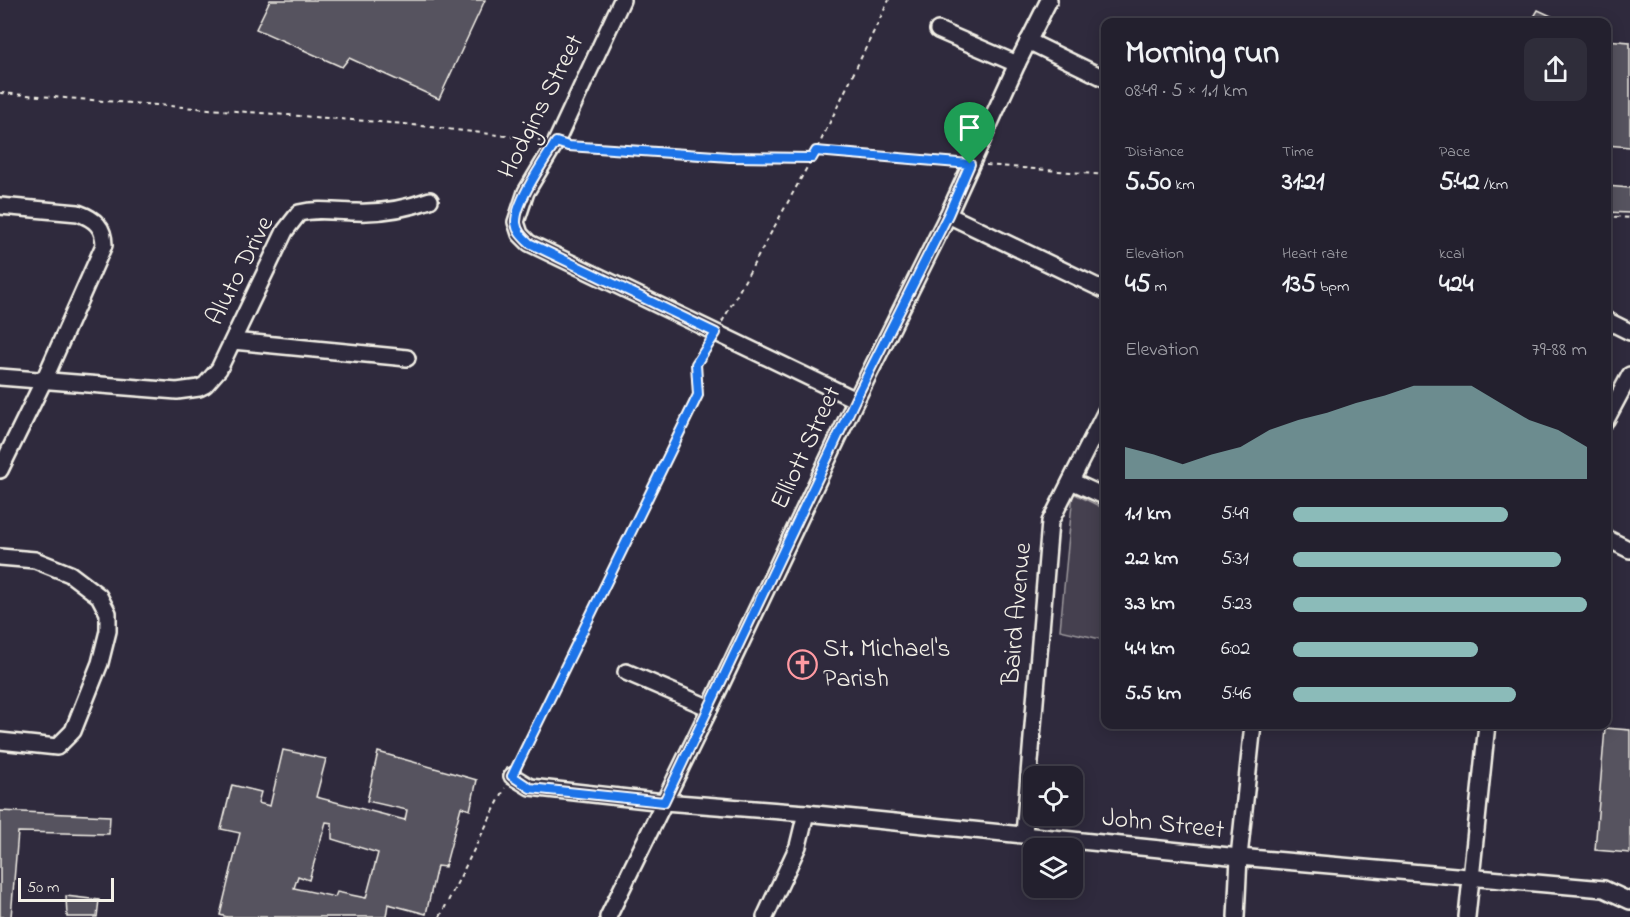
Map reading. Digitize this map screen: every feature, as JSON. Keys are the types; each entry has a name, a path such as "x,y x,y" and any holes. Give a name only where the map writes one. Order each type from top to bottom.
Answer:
{"street":[{"name":"Hodgins Street","path":"622,0 556,142 526,192 516,222 520,234 529,243 855,400"},
{"name":"Elliott Street","path":"608,917 710,708 855,400 948,215 1049,0"},
{"path":"938,30 1017,64"},
{"path":"1028,41 1101,77"},
{"name":"Aluto Drive","path":"44,380 151,390 177,391 199,388 205,385 219,369 285,231 299,213 323,210 383,212 402,210 430,200"},
{"path":"0,206 78,213 98,223 104,233 104,245 44,380 0,470"},
{"path":"948,215 1101,289"},
{"path":"1611,322 1630,332"},
{"path":"233,341 407,357"},
{"path":"1611,411 1630,375"},
{"path":"0,377 44,380"},
{"name":"Baird Avenue","path":"1024,834 1050,522 1101,421"},
{"path":"1071,481 1101,495"},
{"path":"1611,540 1630,550"},
{"path":"0,557 35,560 70,573 99,596 108,613 108,631 100,663 73,731 57,747 0,741"},
{"path":"626,672 710,708"},
{"path":"1236,917 1239,857 1252,729"},
{"path":"1467,917 1486,729"},
{"name":"John Street","path":"512,776 530,788 1024,834 1239,857 1605,889 1630,901"},
{"path":"765,917 798,846 806,813"}],"path":[{"path":"440,917 493,809 512,776 698,395 696,364 816,151 889,0"},
{"path":"0,93 405,124 556,142 568,146 718,156 812,158"},
{"path":"816,151 1101,175"},
{"path":"1611,216 1630,218"}],"shaded area":[{"path":"1073,493 1101,507 1101,639 1060,630"}],"building":[{"path":"270,0 485,0 439,99 349,58 342,67 256,29"},
{"path":"1538,10 1555,18 1533,18"},
{"path":"1611,40 1630,42 1630,147 1611,145"},
{"path":"1611,186 1630,188 1630,213 1611,212"},
{"path":"1605,729 1630,730 1630,853 1595,850"},
{"path":"283,750 326,759 316,797 405,820 407,810 367,801 378,752 477,780 470,810 461,807 445,867 437,866 426,914 388,904 386,917 227,917 220,915 240,833 221,829 232,785 261,792 258,803 270,806","holes":["326,822 332,823 332,839 378,853 366,898 337,892 335,897 294,888 298,876 309,880"]},
{"path":"0,811 110,816 109,834 18,832 11,917 0,917"},
{"path":"66,896 99,900 97,917 67,917"}],"place":[{"name":"St. Michael's Parish","path":"802,665"}],"route":[{"path":"556,142 568,146 730,157 812,158 816,151 970,164 948,215 855,400 664,802 530,788 512,776 698,395 696,364 716,333 529,243 520,234 516,222 526,192 556,142"}]}
